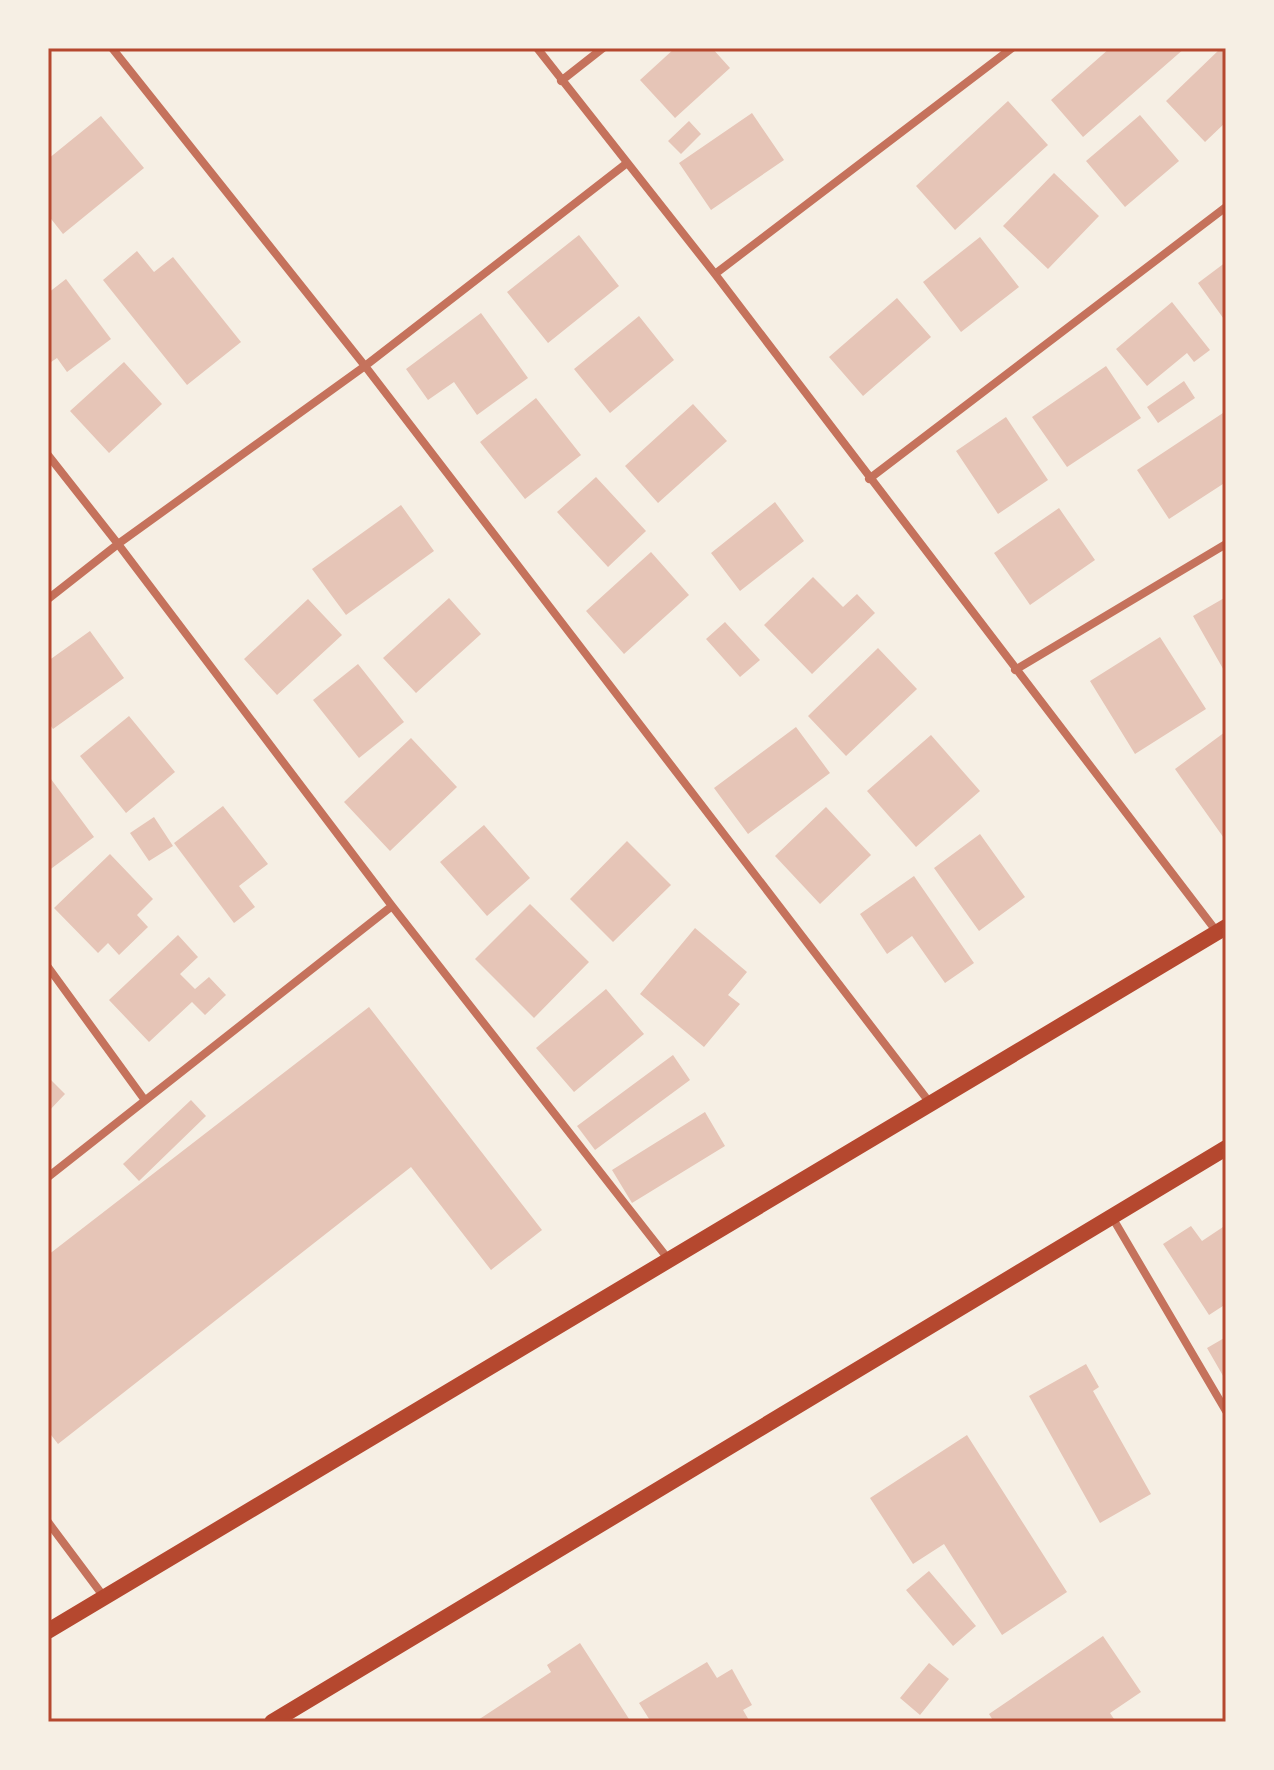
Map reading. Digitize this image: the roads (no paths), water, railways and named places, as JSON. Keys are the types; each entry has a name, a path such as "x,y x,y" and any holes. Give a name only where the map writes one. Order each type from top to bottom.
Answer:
{"main road":[{"path":"48,1631 1222,930"},
{"path":"272,1722 1226,1148"}],"street":[{"path":"112,48 365,366 931,1104"},
{"path":"537,48 715,274 1015,670 1222,930"},
{"path":"561,81 603,48"},
{"path":"715,274 1012,48"},
{"path":"48,599 118,544 365,366 627,163"},
{"path":"869,479 1226,207"},
{"path":"48,455 392,906 669,1260"},
{"path":"1015,670 1226,544"},
{"path":"48,1177 392,906"},
{"path":"48,967 144,1099"},
{"path":"1112,1216 1226,1411"},
{"path":"48,1522 104,1597"}]}
